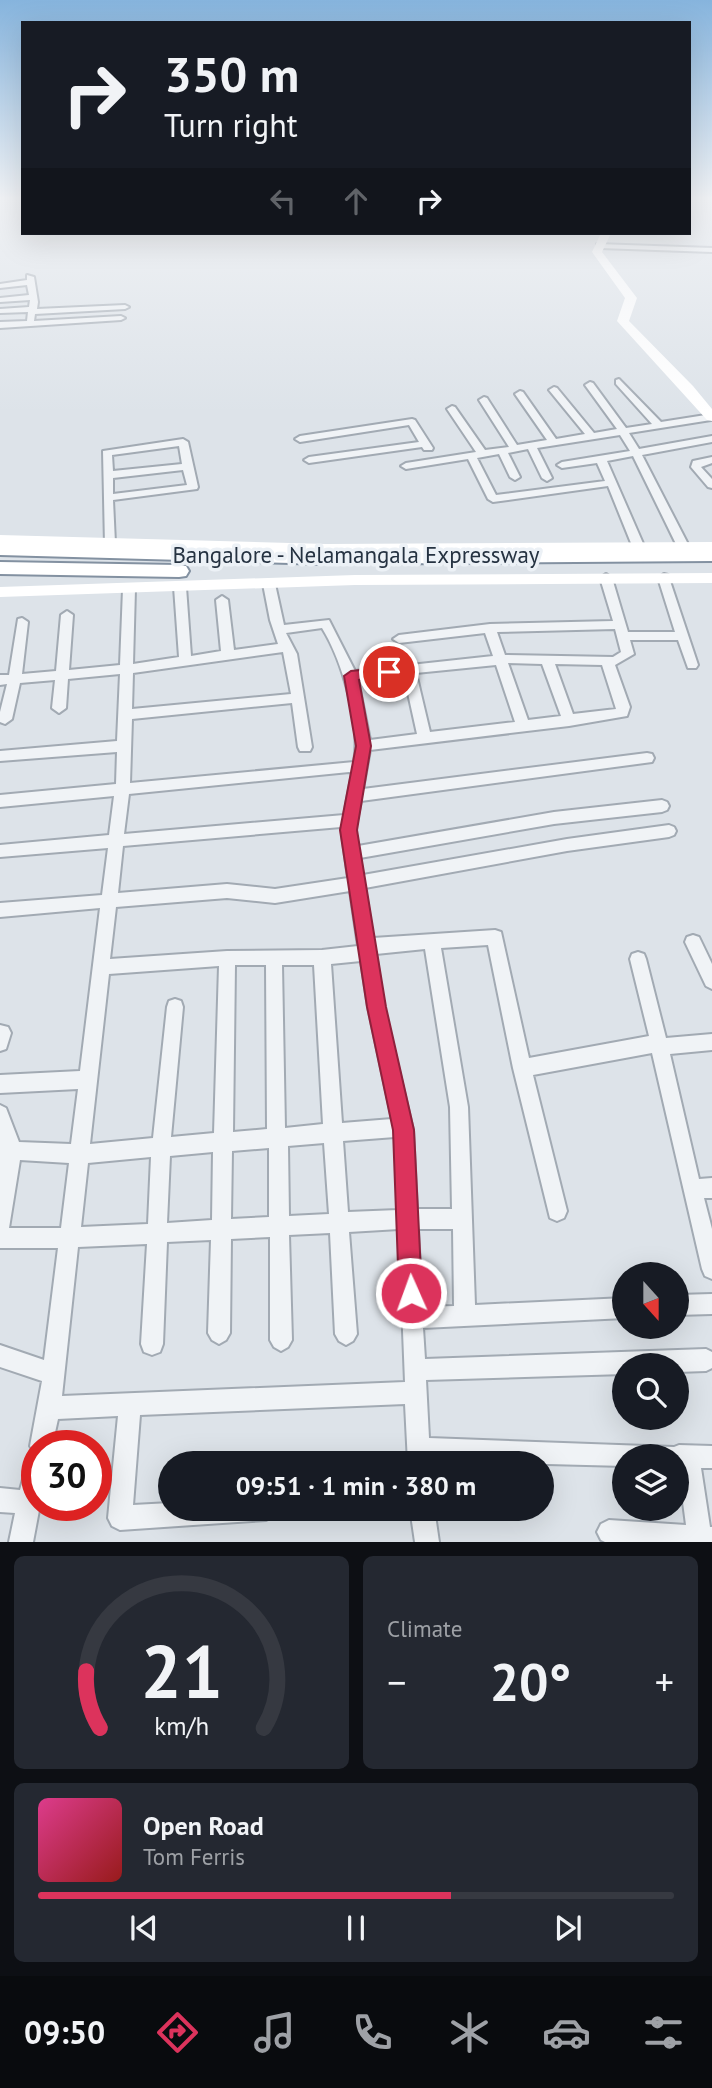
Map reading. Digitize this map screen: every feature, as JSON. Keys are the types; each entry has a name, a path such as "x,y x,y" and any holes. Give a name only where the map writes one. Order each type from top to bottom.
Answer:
{"highway":[{"name":"Bangalore - Nelamangala Expressway","path":"0,549 327,558 712,555"},
{"name":"Bangalore - Nelamangala Expressway","path":"0,568 288,572 712,568"}],"street":[{"path":"605,269 626,288 631,298 623,321 689,389 712,417"},
{"path":"0,286 30,280 33,296 29,326"},
{"path":"0,300 33,296"},
{"path":"0,311 125,307"},
{"path":"0,325 29,326 121,318"},
{"path":"619,382 657,424"},
{"path":"590,385 619,422 653,480 684,548"},
{"path":"554,390 592,437"},
{"path":"520,394 554,443"},
{"path":"484,400 515,449"},
{"path":"452,409 477,456 493,499 611,483"},
{"path":"407,466 712,417"},
{"path":"300,439 412,422 436,462"},
{"path":"107,439 109,543"},
{"path":"562,464 712,439"},
{"path":"107,453 183,442 193,487 108,498"},
{"path":"309,460 425,444"},
{"path":"531,446 548,478"},
{"path":"502,451 515,477"},
{"path":"601,458 639,548"},
{"path":"712,460 697,463 696,467 712,485"},
{"path":"108,475 187,466"},
{"path":"0,540 326,549 712,547"},
{"path":"351,676 499,660 615,661 628,654 606,578"},
{"path":"664,578 692,665"},
{"path":"0,592 355,580 712,578"},
{"path":"269,584 282,639 291,654 305,747"},
{"path":"180,587 185,660"},
{"path":"44,1430 54,1374 122,790 130,589"},
{"path":"222,600 228,654"},
{"path":"58,708 67,615"},
{"path":"5,719 15,679 22,622"},
{"path":"0,680 127,669 228,654 282,639 325,623 351,676 364,746 362,769 348,830 376,1007 403,1127 418,1451"},
{"path":"399,639 490,628 622,631 682,636"},
{"path":"490,628 523,726"},
{"path":"547,659 569,721"},
{"path":"364,746 622,713 623,707 607,661"},
{"path":"409,670 425,739"},
{"path":"125,715 299,698"},
{"path":"0,756 124,746"},
{"path":"355,796 647,758"},
{"path":"0,801 349,767 362,769"},
{"path":"352,853 554,818 662,806"},
{"path":"0,851 350,820"},
{"path":"0,910 226,891 275,896 568,845 669,831"},
{"path":"101,967 227,958 322,957 432,940 495,937 522,1068 557,1211"},
{"path":"432,940 459,1107 465,1315"},
{"path":"693,942 712,981"},
{"path":"322,957 346,1334"},
{"path":"219,1333 227,958"},
{"path":"274,959 281,1340"},
{"path":"638,959 659,1045 702,1188 712,1269"},
{"path":"152,1344 161,1147 175,1007"},
{"path":"0,1033 0,1043"},
{"path":"522,1068 659,1045 712,1042"},
{"path":"0,1084 88,1080"},
{"path":"0,1114 6,1150 0,1226"},
{"path":"6,1150 79,1154 403,1127"},
{"path":"0,1238 69,1238 407,1219 462,1219"},
{"path":"690,1305 712,1304"},
{"path":"412,1318 612,1309"},
{"path":"0,1356 54,1374"},
{"path":"414,1370 706,1360"},
{"path":"49,1408 415,1393"},
{"path":"130,1405 120,1518 158,1515"},
{"path":"554,1456 612,1456"},
{"path":"689,1456 712,1457"},
{"path":"609,1532 706,1538 689,1488"},
{"path":"0,1500 21,1502"},
{"path":"21,1542 25,1521"},
{"path":"424,1521 427,1542"}],"route":[{"path":"389,672 351,676 364,746 362,769 348,830 376,1007 404,1130 411,1293"}]}
